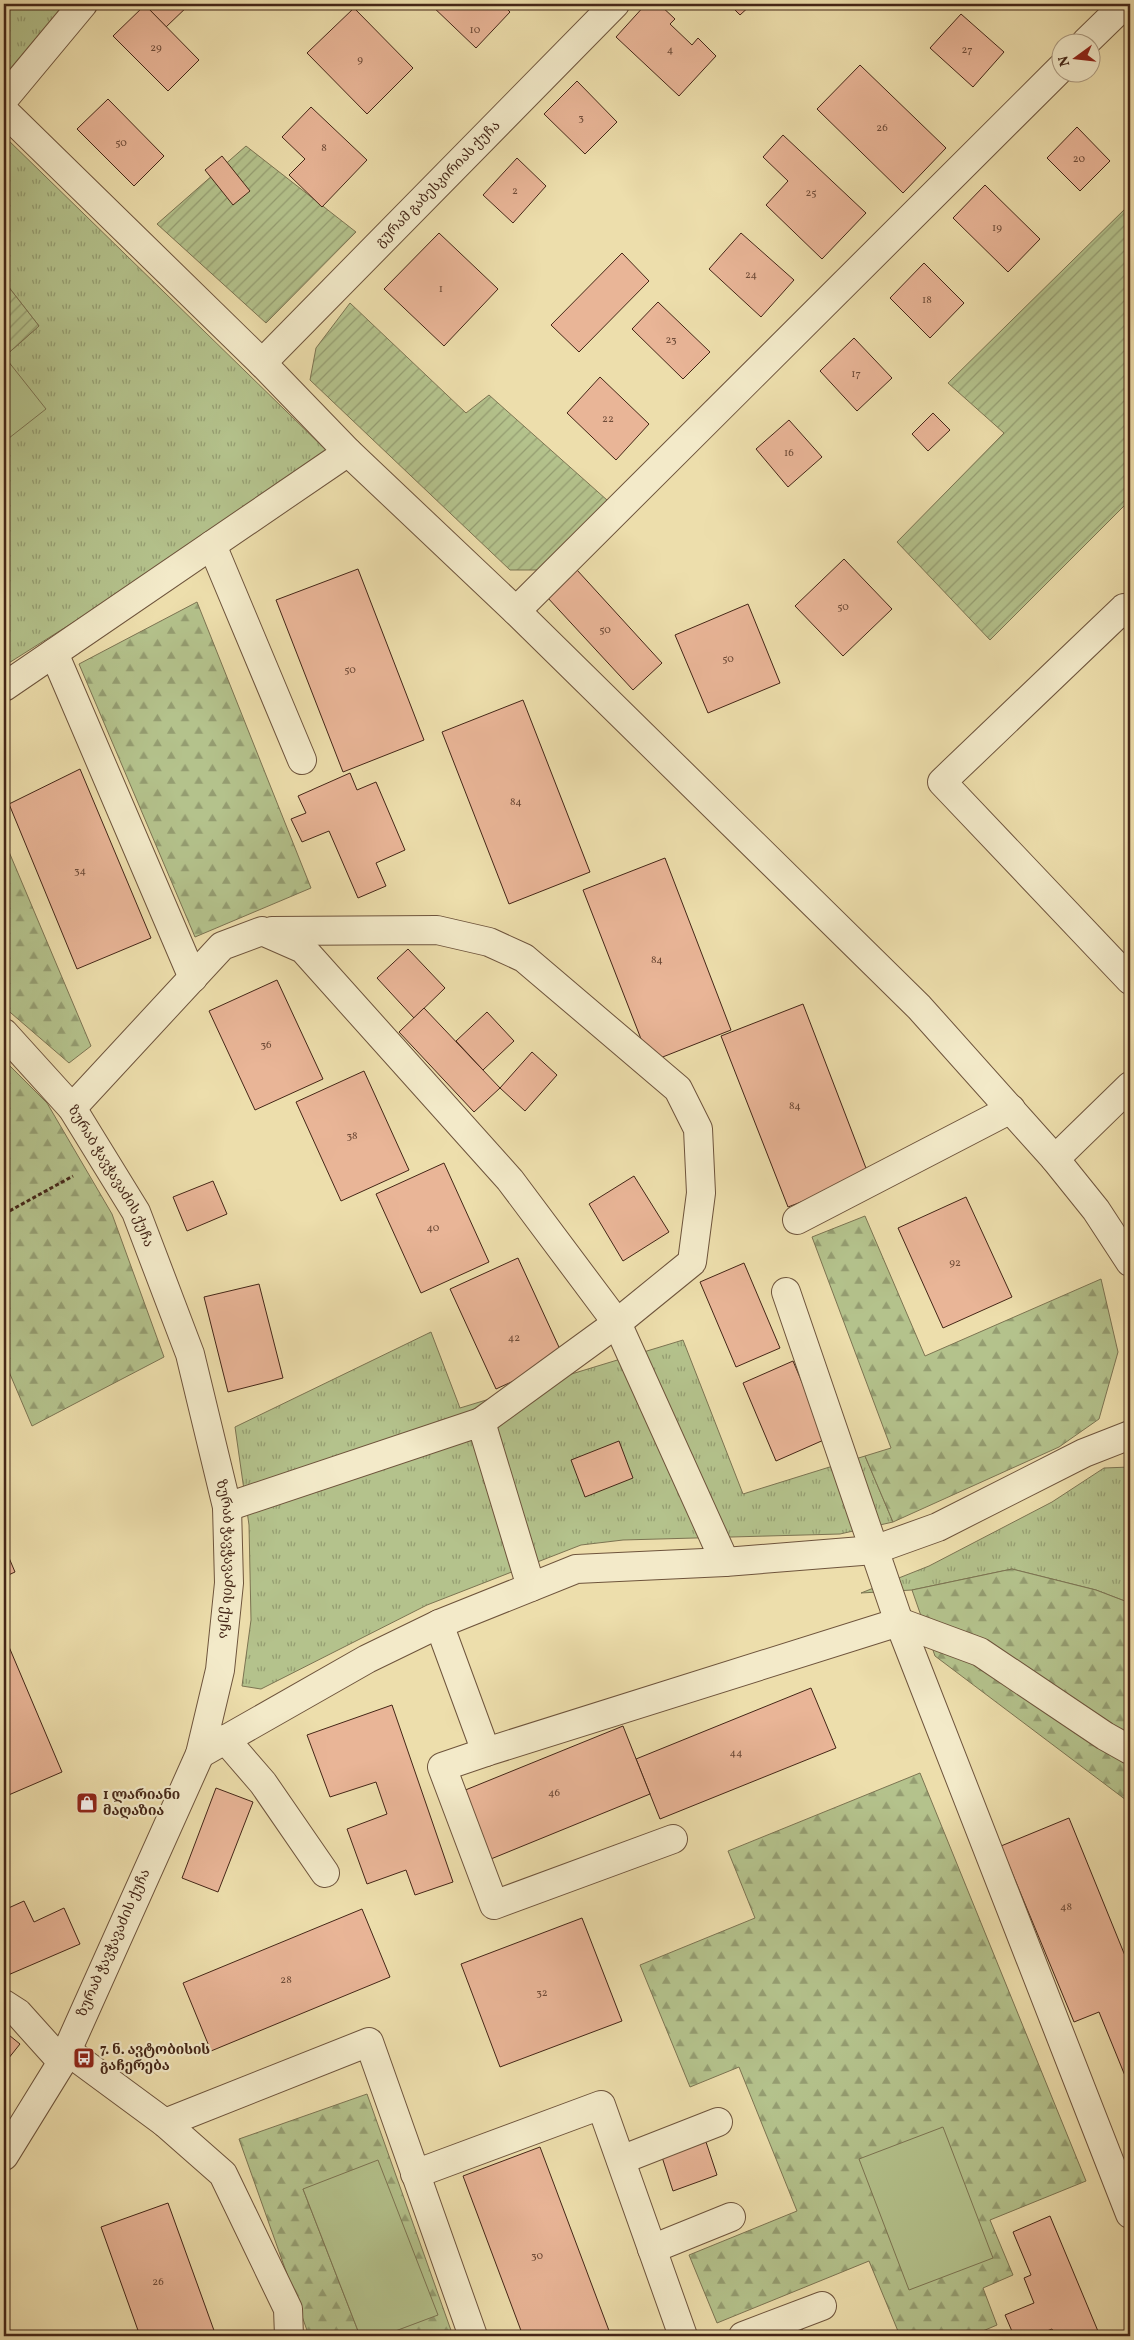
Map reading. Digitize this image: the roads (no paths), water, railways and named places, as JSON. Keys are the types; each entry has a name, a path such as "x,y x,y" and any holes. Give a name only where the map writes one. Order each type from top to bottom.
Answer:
{"street":[{"path":"4,99 83,4"},
{"name":"გურამ გაბესკირიას ქუჩა","path":"262,363 615,4"},
{"path":"1096,32 1125,4"},
{"path":"516,610 1052,77"},
{"path":"4,111 262,363 348,452 516,610 919,1007 1055,1159 1096,1210 1130,1262"},
{"path":"4,687 348,452"},
{"path":"212,545 302,760"},
{"path":"1130,615 1124,608 942,782 1130,980"},
{"path":"54,653 193,978"},
{"path":"72,1108 222,946 262,931 437,930 488,942 524,958 678,1089 698,1129 702,1193 692,1262 617,1322 480,1422 227,1506"},
{"path":"262,931 303,949 510,1180 617,1322 725,1562"},
{"name":"ზურაბ ჭავჭავაძის ქუჩა","path":"4,1033 72,1108 136,1212 190,1354 227,1506 229,1583 220,1670 200,1754 64,2056 4,2156"},
{"path":"1055,1159 1130,1086"},
{"path":"797,1220 1011,1109"},
{"path":"786,1292 899,1622 1130,2214"},
{"path":"480,1422 531,1587"},
{"path":"200,1754 367,1659 439,1624 576,1569 725,1562 874,1550 938,1527 1084,1453 1130,1435"},
{"path":"673,1839 494,1905 442,1767 899,1622 980,1652 1105,1736 1130,1750"},
{"path":"439,1624 486,1752"},
{"path":"225,1739 263,1783 324,1873"},
{"path":"4,2004 18,2013 64,2056 165,2123 223,2174 288,2309 289,2336"},
{"path":"165,2123 369,2042 473,2336"},
{"path":"415,2174 601,2105 683,2336"},
{"path":"621,2160 718,2122"},
{"path":"652,2249 730,2217"},
{"path":"744,2336 822,2306"}],"place":[{"name":"1 ლარიანი მაღაზია","path":"87,1803"},
{"name":"7. ნ. ავტობისის გაჩერება","path":"84,2058"}]}
